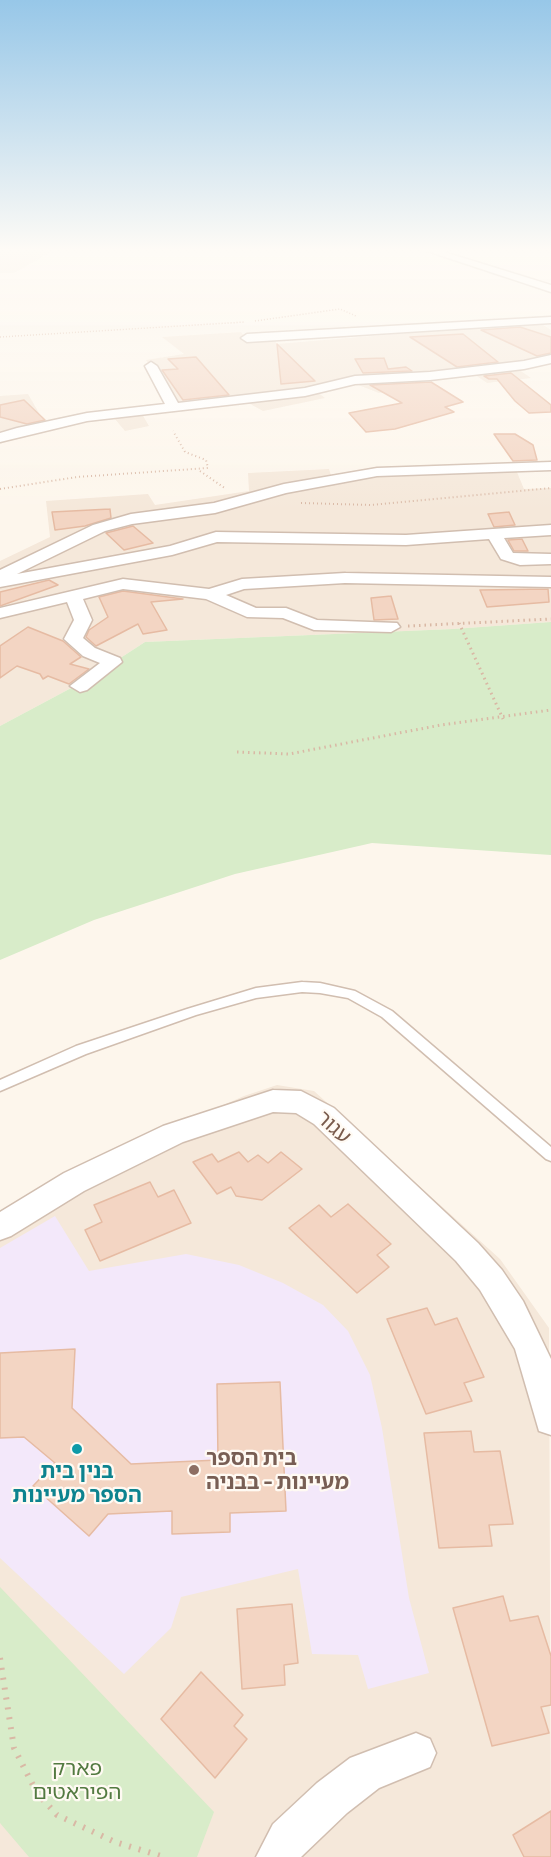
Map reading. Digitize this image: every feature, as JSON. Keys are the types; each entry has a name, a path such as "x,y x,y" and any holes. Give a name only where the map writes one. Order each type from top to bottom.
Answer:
{"street":[{"path":"247,338 253,338"},
{"path":"0,422 7,436 87,417 305,392 355,380 430,376 524,365 551,359"},
{"path":"151,366 174,408"},
{"path":"0,576 99,528 131,519 215,508 284,489 377,472 551,466"},
{"path":"0,583 172,550 216,537 406,540 551,530"},
{"path":"494,534 507,556 520,560 551,559"},
{"path":"210,594 242,584 345,578 551,582"},
{"path":"0,613 123,584 210,594 253,613 286,613 314,625 391,627"},
{"path":"73,596 83,620 73,639 89,652 113,662 80,686"},
{"name":"עגור","path":"0,1227 74,1182 173,1134 273,1101 301,1102 324,1116 467,1251 491,1280 512,1311 530,1346 544,1386 551,1419"},
{"path":"277,1857 288,1839 332,1798 365,1773 416,1754"}],"lane":[{"path":"0,1086 81,1050 192,1012 256,993 302,987 320,988 351,994 387,1014 551,1155"}],"path":[{"path":"0,489 76,477 200,471 208,468 206,460 185,453 173,431"},
{"path":"200,471 243,502"},
{"path":"295,503 338,502 371,505 551,488"},
{"path":"391,627 551,619"},
{"path":"459,623 503,719"},
{"path":"237,752 289,754 441,725 503,719 551,710"},
{"path":"0,1658 14,1749 37,1793 57,1815 115,1842 164,1857"}],"shaded area":[{"path":"163,338 272,338 277,344 353,338 551,338 551,354 509,363 531,378 487,383 471,372 402,376 419,385 379,393 353,383 316,391 325,398 263,411 245,401 179,408 146,360 184,354"},
{"path":"28,394 47,427 0,444 0,396"},
{"path":"142,414 149,426 125,431 114,418"},
{"path":"514,465 524,489 551,488 551,622 453,629 145,642 88,679 0,726 0,561 50,537 46,501 148,494 155,505 249,491 248,473 329,469 333,481"},
{"path":"277,1085 314,1091 500,1259 549,1328 551,1857 0,1857 0,1217 125,1148 244,1096"},
{"name":"בית הספר מעיינות - בבניה","path":"55,1216 89,1271 186,1254 239,1265 283,1283 323,1305 348,1331 370,1375 382,1428 409,1598 429,1673 368,1689 358,1655 312,1654 298,1569 181,1597 171,1628 124,1674 0,1558 0,1248"}],"green space":[{"path":"551,622 551,855 372,843 235,874 94,920 0,960 0,726 88,679 145,642 453,629"},
{"name":"פארק הפיראטים","path":"0,1587 214,1812 197,1857 29,1857 0,1823"}],"building":[{"path":"411,338 468,338 498,362 457,367"},
{"path":"497,338 551,338 551,353 537,356"},
{"path":"277,344 315,381 281,384"},
{"path":"196,357 229,395 183,400 162,370 178,369 168,359"},
{"path":"384,358 388,369 406,367 412,371 363,373 355,359"},
{"path":"511,373 551,405 551,412 529,413 515,401 497,379 484,376"},
{"path":"431,382 463,402 445,407 454,412 395,429 366,432 349,413 402,403 370,385"},
{"path":"24,400 45,420 27,424 0,417 0,405"},
{"path":"494,434 515,434 533,445 537,460 513,461"},
{"path":"110,509 111,518 85,526 55,530 52,512"},
{"path":"509,512 515,525 494,527 488,514"},
{"path":"133,526 153,543 124,550 106,533"},
{"path":"522,539 528,551 514,551 508,540"},
{"path":"49,580 58,585 0,606 0,592"},
{"path":"548,589 549,602 487,607 480,590"},
{"path":"123,591 183,599 151,602 167,630 143,634 138,624 96,646 86,637 89,630 108,617 99,597"},
{"path":"391,596 398,619 374,620 371,598"},
{"path":"28,627 63,641 81,657 70,664 89,669 69,684 48,676 43,679 40,674 17,666 0,678 0,646"},
{"path":"239,1152 248,1162 258,1155 268,1163 281,1152 302,1169 262,1200 236,1196 231,1187 217,1194 193,1162 212,1154 218,1162"},
{"path":"150,1182 158,1197 174,1190 191,1223 100,1261 85,1230 102,1222 94,1205"},
{"path":"348,1204 391,1244 377,1255 389,1267 357,1293 289,1228 319,1205 331,1217"},
{"path":"427,1308 435,1325 457,1318 484,1377 464,1383 472,1401 426,1414 387,1319"},
{"name":"בנין בית הספר מעיינות","path":"75,1349 72,1408 131,1464 218,1460 217,1384 280,1382 286,1511 230,1513 230,1532 172,1534 172,1511 108,1514 89,1536 33,1486 55,1463 24,1437 0,1438 0,1353"},
{"path":"471,1431 474,1452 500,1451 513,1524 489,1525 492,1546 439,1548 424,1433"},
{"path":"503,1596 510,1621 538,1616 551,1656 551,1705 541,1707 549,1733 492,1746 453,1608"},
{"path":"292,1604 298,1663 284,1665 285,1685 242,1689 237,1609"},
{"path":"201,1672 243,1715 234,1726 247,1739 215,1778 161,1719"},
{"path":"551,1811 551,1857 524,1857 513,1835"}],"place":[{"name":"בנין בית הספר מעיינות","path":"77,1449"},
{"name":"בית הספר מעיינות - בבניה","path":"194,1470"}]}
